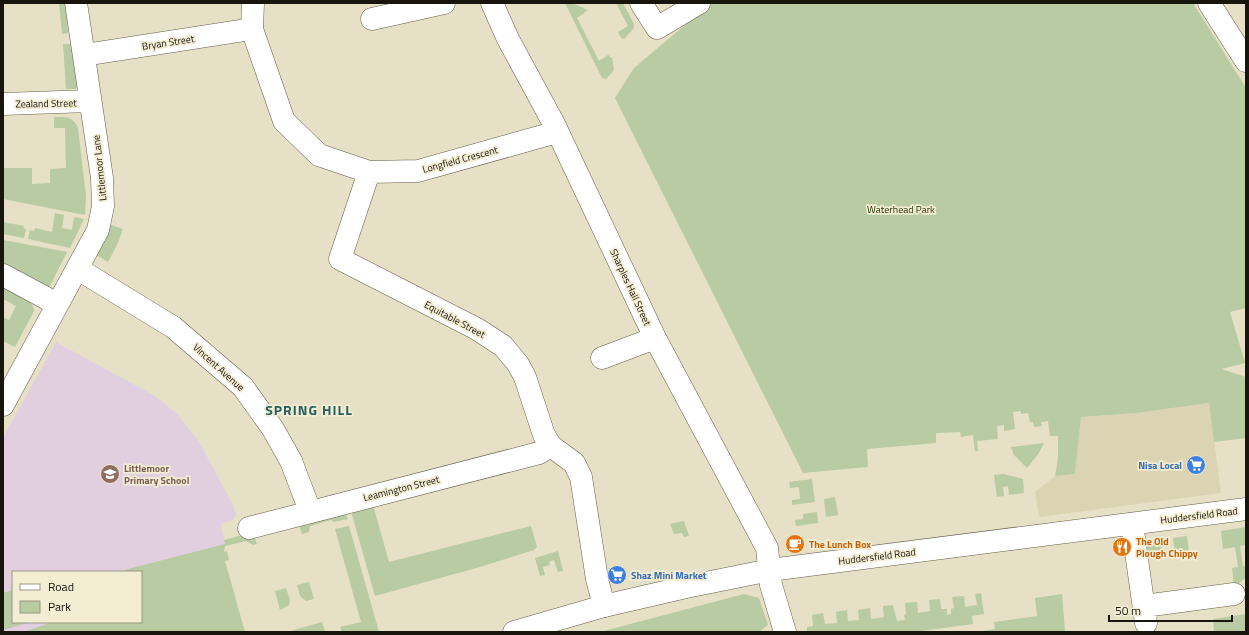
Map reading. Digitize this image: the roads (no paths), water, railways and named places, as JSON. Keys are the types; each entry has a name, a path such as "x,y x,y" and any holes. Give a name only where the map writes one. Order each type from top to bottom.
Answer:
{"street":[{"name":"Littlemoor Lane","path":"3,405 98,230 103,206 102,178 89,101 76,3"},
{"name":"Longfield Crescent","path":"253,3 252,29 284,122 319,155 369,172 418,171 557,132"},
{"path":"372,19 444,3"},
{"name":"Sharples Hall Street","path":"492,3 508,39 557,132 655,338 767,548 771,585 784,632"},
{"path":"641,3 657,28 699,3"},
{"path":"1209,3 1246,61"},
{"name":"Bryan Street","path":"84,55 252,29"},
{"name":"Zealand Street","path":"3,104 89,101"},
{"name":"Equitable Street","path":"369,172 340,259 477,328 503,346 518,364 525,377 544,435 551,446 574,462 581,477 597,579 604,606"},
{"name":"Vincent Avenue","path":"78,269 173,327 243,387 273,429 291,461 310,511"},
{"path":"3,275 57,304"},
{"path":"602,358 655,338"},
{"name":"Leamington Street","path":"249,528 539,453 551,446"},
{"name":"Huddersfield Road","path":"514,632 604,606 770,570 1246,509"},
{"path":"1132,524 1145,615 1234,594"}],"place":[{"name":"Nisa Local","path":"1196,465"},
{"name":"Littlemoor Primary School","path":"110,474"},
{"name":"The Lunch Box","path":"795,544"},
{"name":"The Old Plough Chippy","path":"1122,547"},
{"name":"Shaz Mini Market","path":"617,575"}],"district":[{"name":"SPRING HILL","path":"309,410"}],"park label":[{"name":"Waterhead Park","path":"901,209"}]}
